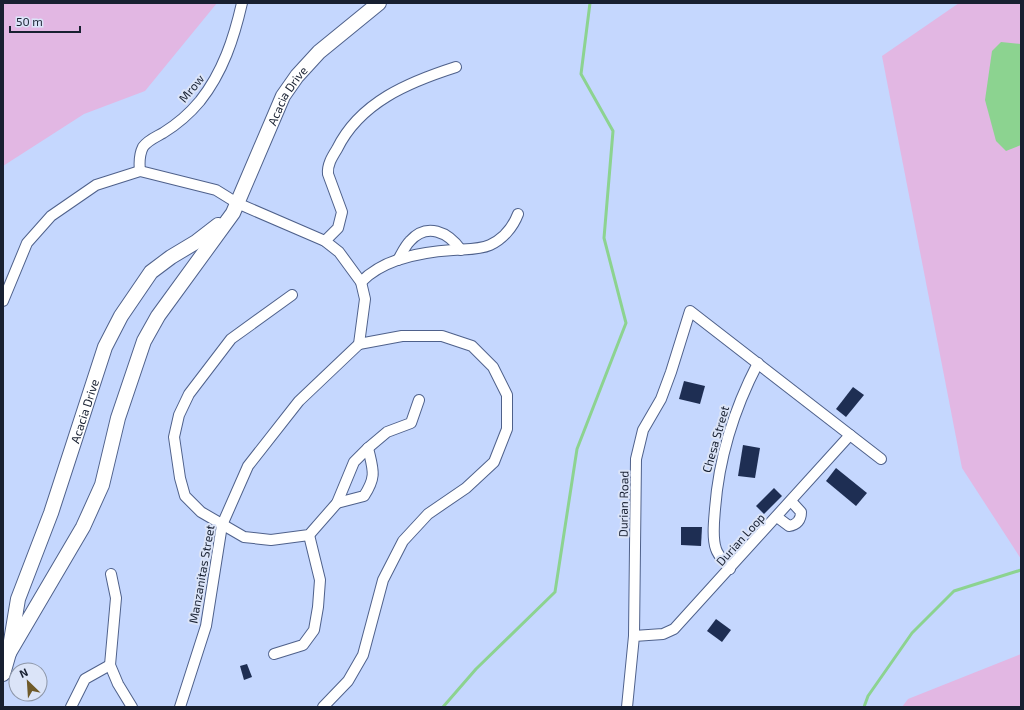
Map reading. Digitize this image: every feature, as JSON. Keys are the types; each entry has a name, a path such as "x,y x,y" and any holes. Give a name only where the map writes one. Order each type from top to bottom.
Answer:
{"street":[{"name":"Mrow","path":"140,171 139,162 144,147 148,141 164,133 181,119 199,101 215,79 231,47 242,3"},
{"name":"Acacia Drive","path":"9,653 79,533 102,485 118,418 144,341 158,316 234,210 283,96 319,52 379,3"},
{"path":"325,241 338,228 342,212 327,168 342,137 356,121 384,97 420,79 456,67"},
{"path":"3,301 27,243 51,216 96,185 140,171 216,190 234,210 325,241 339,252 361,282 365,298 359,344 402,336 442,336 472,346 493,367 507,395 507,429 494,462 466,488 428,514 403,541 383,580 363,655 348,681 323,707"},
{"name":"Acacia Drive","path":"3,674 9,653 18,599 51,513 105,346 121,316 151,272 170,257 196,242 234,210"},
{"path":"361,282 368,275 398,260 424,253 489,246 508,231 516,222 518,214"},
{"path":"398,260 410,241 427,230 448,235 461,250"},
{"path":"292,295 231,339 189,394 179,415 174,437 180,478 185,496 201,512 244,537 272,540 309,535 338,503 354,462 368,448 388,432 411,423 419,400"},
{"name":"Durian Road","path":"627,707 634,636 636,459 644,430 661,399 672,372 690,311 758,363"},
{"name":"Manzanitas Street","path":"180,707 206,626 222,525 248,466 299,401 359,344"},
{"path":"758,363 881,459"},
{"name":"Chesa Street","path":"730,569 716,550 714,521 717,481 724,449 736,411 745,388 758,363"},
{"name":"Durian Loop","path":"634,636 663,634 674,629 850,435"},
{"path":"338,503 364,496 372,483 373,470 368,448"},
{"path":"777,517 789,526 800,520 801,512 791,501"},
{"path":"274,654 302,645 314,630 318,607 320,580 309,535"},
{"path":"111,574 116,598 110,665 118,684 132,707"},
{"path":"71,707 85,679 110,665"}],"shaded area":[{"path":"3,3 217,3 145,91 84,114 3,166"},
{"path":"959,3 1021,3 1021,559 962,468 882,56"},
{"path":"1001,42 1021,44 1021,145 1006,151 996,141 985,100 992,51"},
{"path":"1021,654 1021,707 902,707 908,699"}],"building":[{"path":"684,381 705,386 700,404 679,399"},
{"path":"853,387 864,395 846,417 836,409"},
{"path":"743,445 760,448 755,478 738,476"},
{"path":"836,468 867,493 856,506 826,481"},
{"path":"774,488 782,496 764,514 756,506"},
{"path":"681,527 702,527 701,546 681,545"},
{"path":"716,619 731,630 722,642 707,631"},
{"path":"247,664 252,677 244,680 240,666"}],"waterway":[{"path":"443,707 476,669 555,592 577,449 626,323 604,238 613,131 581,74 590,3"},
{"path":"864,707 868,696 912,633 954,591 1021,570"}]}
